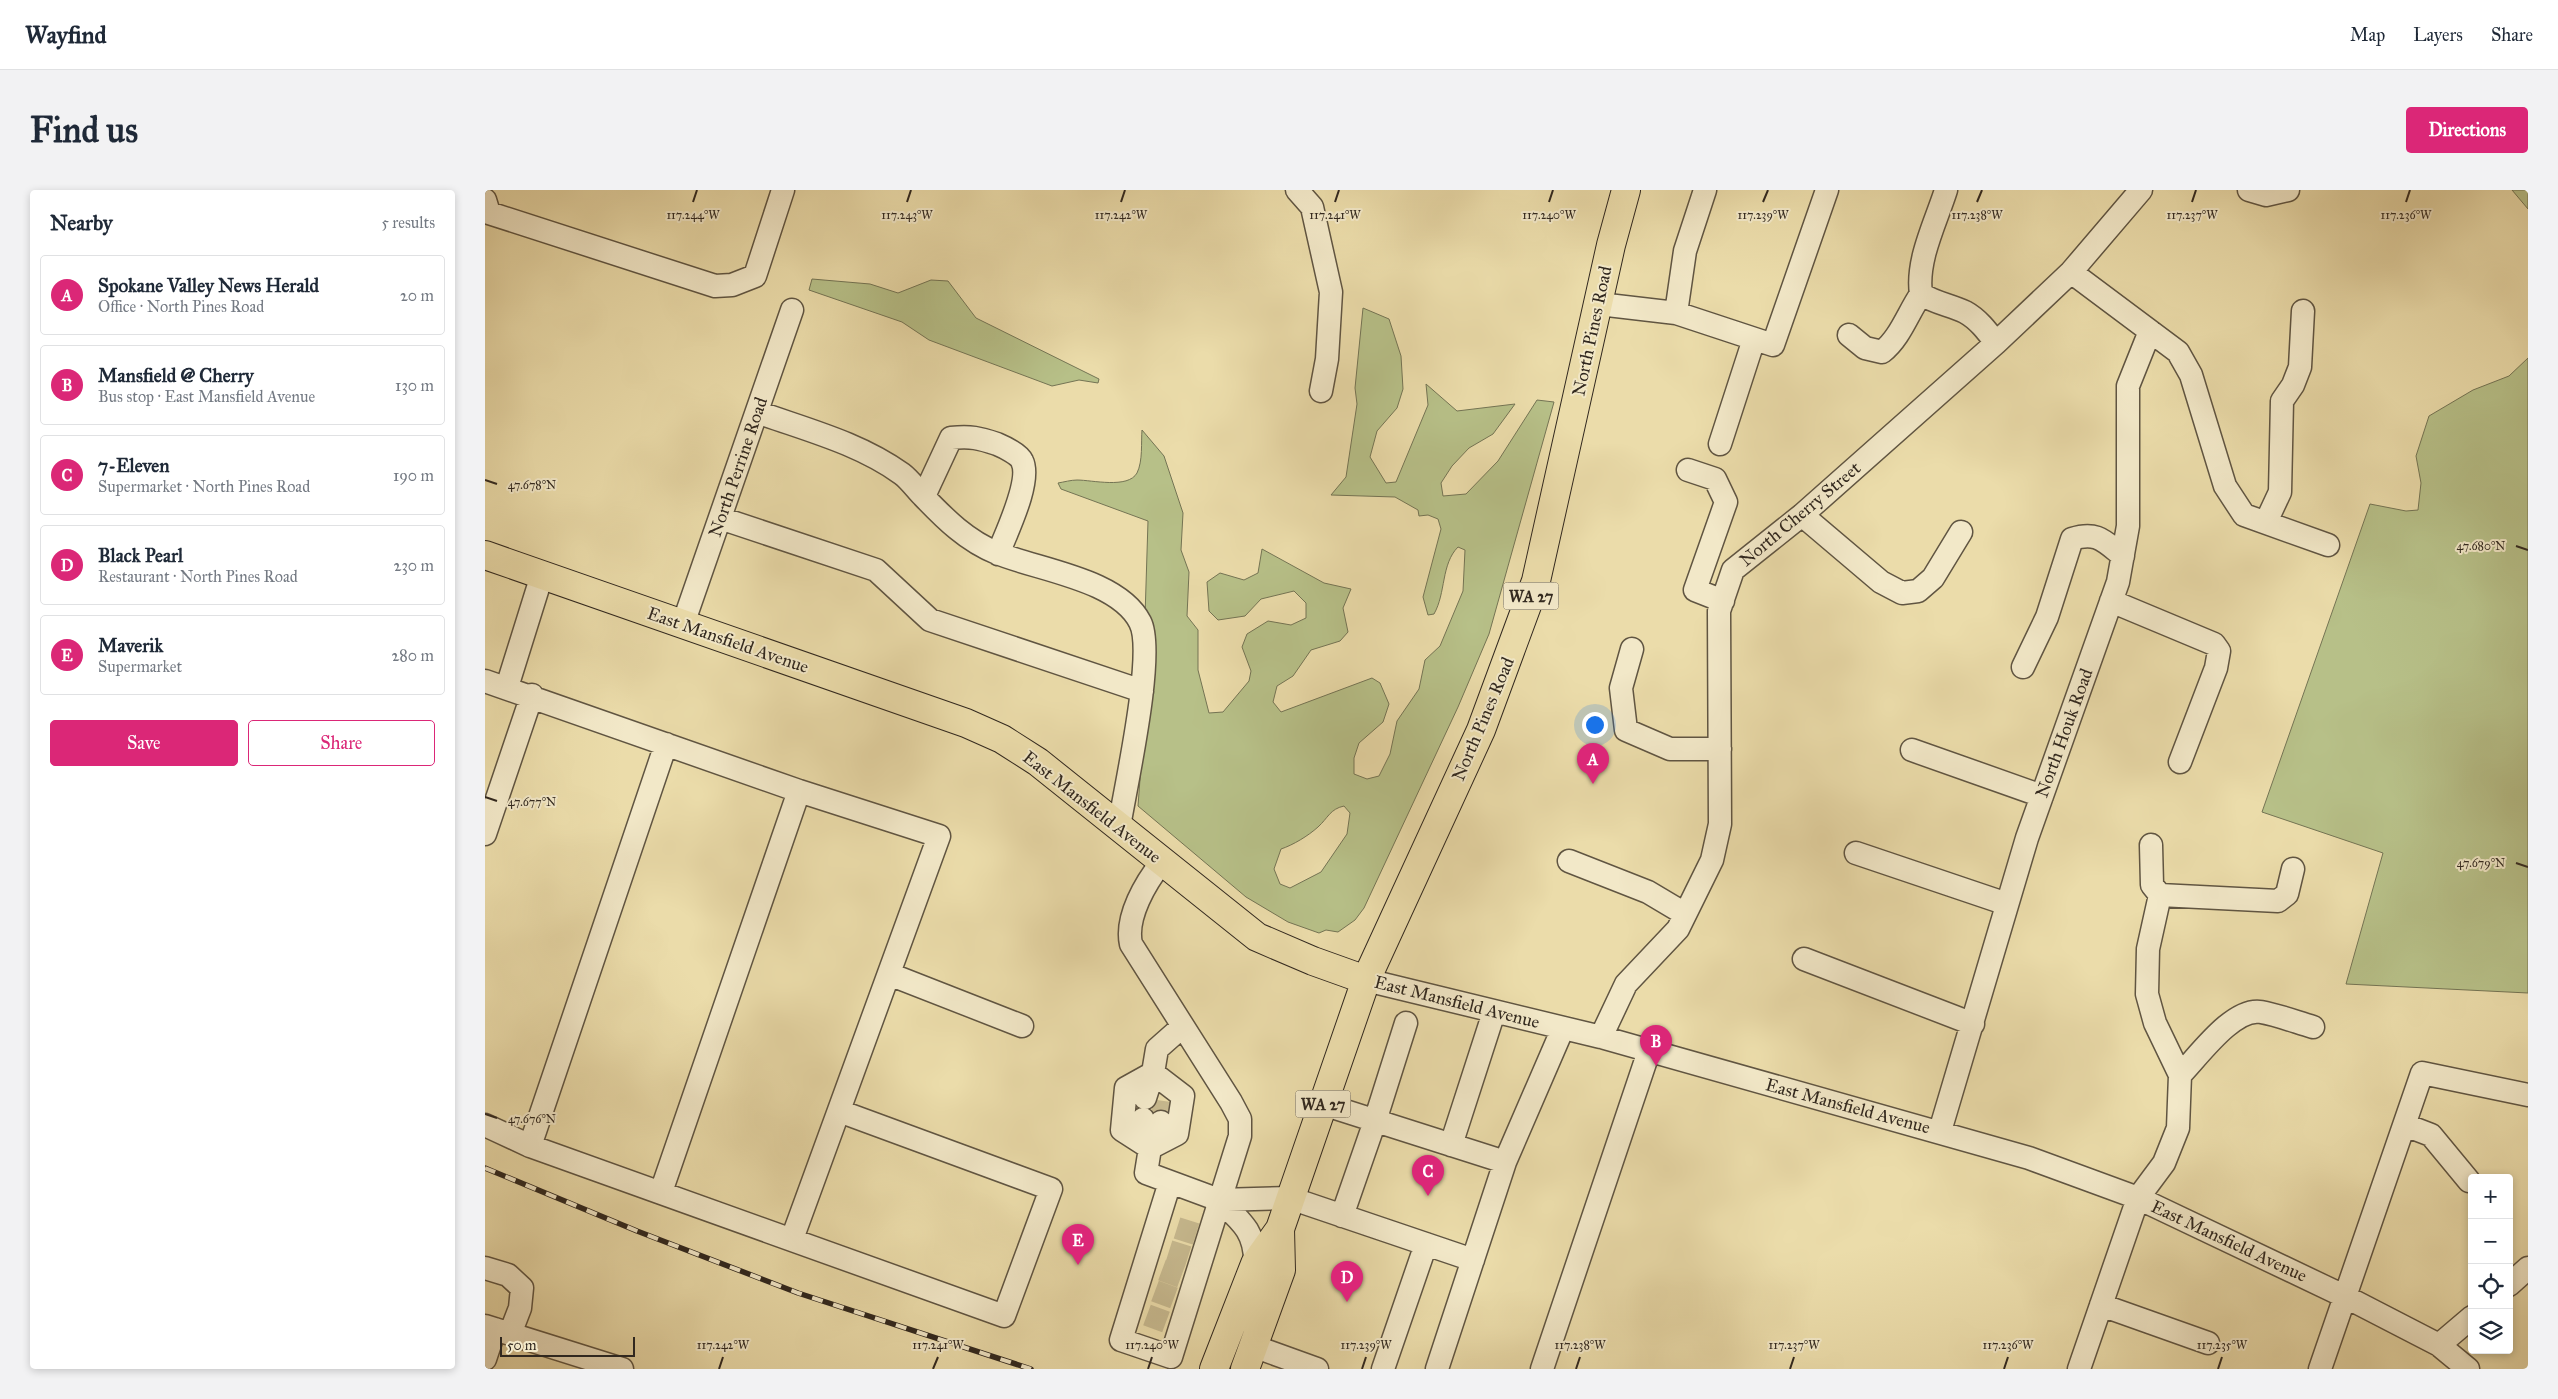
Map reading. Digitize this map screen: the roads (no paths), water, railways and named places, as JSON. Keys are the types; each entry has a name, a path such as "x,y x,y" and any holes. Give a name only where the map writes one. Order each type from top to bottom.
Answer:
{"main road":[{"name":"North Pines Road","path":"1214,1369 1255,1264 1280,1229 1366,980 1481,730 1536,581 1611,245 1626,190"},
{"name":"East Mansfield Avenue","path":"485,555 957,719 1002,739 1038,762 1257,937 1313,961 1366,980"},
{"name":"North Pines Road","path":"1249,1357 1281,1270 1280,1229"}],"street":[{"path":"485,200 489,213 715,286 732,285 755,276 783,190"},
{"path":"1297,190 1312,207 1331,292 1327,359 1321,391"},
{"path":"1676,313 1685,251 1705,190"},
{"path":"1599,304 1676,313 1773,345 1827,190"},
{"path":"1849,334 1865,348 1883,352 1893,344 1921,294 1919,283 1923,261 1947,190"},
{"name":"North Cherry Street","path":"1601,1037 1627,984 1679,929 1712,860 1720,824 1719,611 1733,570 1802,516 1996,343 2071,272 2141,190"},
{"path":"2249,190 2266,195 2286,192 2288,190"},
{"path":"2071,272 2178,352 2191,375 2225,486 2245,515 2328,545"},
{"path":"1921,294 1932,301 1965,312 1983,325 1996,343"},
{"name":"North Perrine Road","path":"683,624 793,310"},
{"path":"2266,522 2279,492 2282,401 2293,385 2300,367 2303,311"},
{"name":"North Houk Road","path":"1940,1131 2007,904 2042,796 2118,582 2128,526 2128,386 2150,331"},
{"path":"1719,444 1754,339"},
{"path":"757,412 869,452 904,476 955,528 977,544 998,554 1088,583 1129,606 1141,623 1144,653 1142,691 1119,827"},
{"path":"924,496 951,438 970,436 1004,447 1022,460 1025,474 1015,512 998,554"},
{"path":"1688,470 1715,479 1726,502 1695,590 1723,601"},
{"path":"1802,516 1881,582 1902,593 1918,591 1933,578 1961,532"},
{"path":"720,518 876,570 930,620 1142,691"},
{"path":"2023,667 2047,617 2072,539 2086,535 2101,539 2123,556"},
{"path":"507,687 543,575"},
{"path":"2111,602 2214,644 2219,651 2216,668 2180,762"},
{"path":"1632,649 1621,688 1626,730 1670,749 1720,749"},
{"path":"485,681 507,687 799,791 939,836 792,1238"},
{"path":"485,834 532,696"},
{"path":"530,1146 666,744"},
{"path":"1912,750 2042,796"},
{"path":"661,1192 799,791"},
{"path":"2151,845 2152,885 2160,894 2278,901 2287,894 2293,869"},
{"path":"1857,853 2007,904"},
{"path":"1569,861 1649,892 1685,914"},
{"path":"1162,862 1145,882 1129,934 1131,944 1240,1119 1241,1136 1219,1200 1185,1230 1174,1263 1156,1318 1185,1230 1170,1182"},
{"path":"2079,1369 2138,1198 2164,1163 2177,1128 2180,1075 2155,1023 2147,994 2148,949 2160,894"},
{"path":"1804,959 1973,1024"},
{"path":"889,974 1022,1026"},
{"name":"East Mansfield Avenue","path":"1366,980 1601,1037 1940,1131 2029,1158 2138,1198 2347,1297 2439,1345 2468,1369"},
{"path":"2180,1075 2228,1023 2246,1014 2259,1011 2313,1028"},
{"path":"1451,1145 1494,1012"},
{"path":"1342,1216 1406,1023"},
{"path":"1150,1148 1140,1140 1153,1110 1153,1074 1157,1049 1183,1026"},
{"path":"1437,1369 1505,1162 1563,1028"},
{"path":"1542,1369 1649,1050"},
{"path":"2321,1369 2422,1073 2528,1095"},
{"path":"1150,1148 1122,1130 1126,1088 1153,1074"},
{"path":"1150,1148 1177,1134 1183,1096 1153,1074"},
{"path":"1323,1104 1505,1162"},
{"path":"485,1125 530,1146 792,1238 1005,1316 1051,1189 839,1111"},
{"path":"2405,1125 2431,1135 2468,1180"},
{"path":"1150,1148 1146,1173 1219,1200 1290,1198 1473,1260"},
{"path":"1219,1200 1251,1234 1255,1248 1255,1264"},
{"path":"1383,1369 1426,1244"},
{"path":"485,1268 508,1275 522,1288 520,1308 497,1330 485,1359"},
{"path":"2513,1281 2528,1268"},
{"path":"2101,1305 2208,1343"},
{"path":"2439,1345 2468,1320"},
{"path":"497,1330 622,1369"},
{"path":"1249,1357 1317,1369"}],"tunnel":[{"path":"1161,1122 1164,1101"},
{"path":"1177,1228 1196,1234"},
{"path":"1169,1251 1188,1257"},
{"path":"1162,1270 1181,1277"},
{"path":"1155,1291 1174,1298"},
{"path":"1147,1315 1166,1322"}],"railway":[{"path":"485,1168 637,1231 798,1293 1031,1369"}],"place":[{"name":"Spokane Valley News Herald","path":"1593,784"},
{"name":"Mansfield @ Cherry","path":"1656,1066"},
{"name":"7-Eleven","path":"1428,1196"},
{"name":"Maverik","path":"1078,1265"},
{"name":"Black Pearl","path":"1347,1302"}]}
